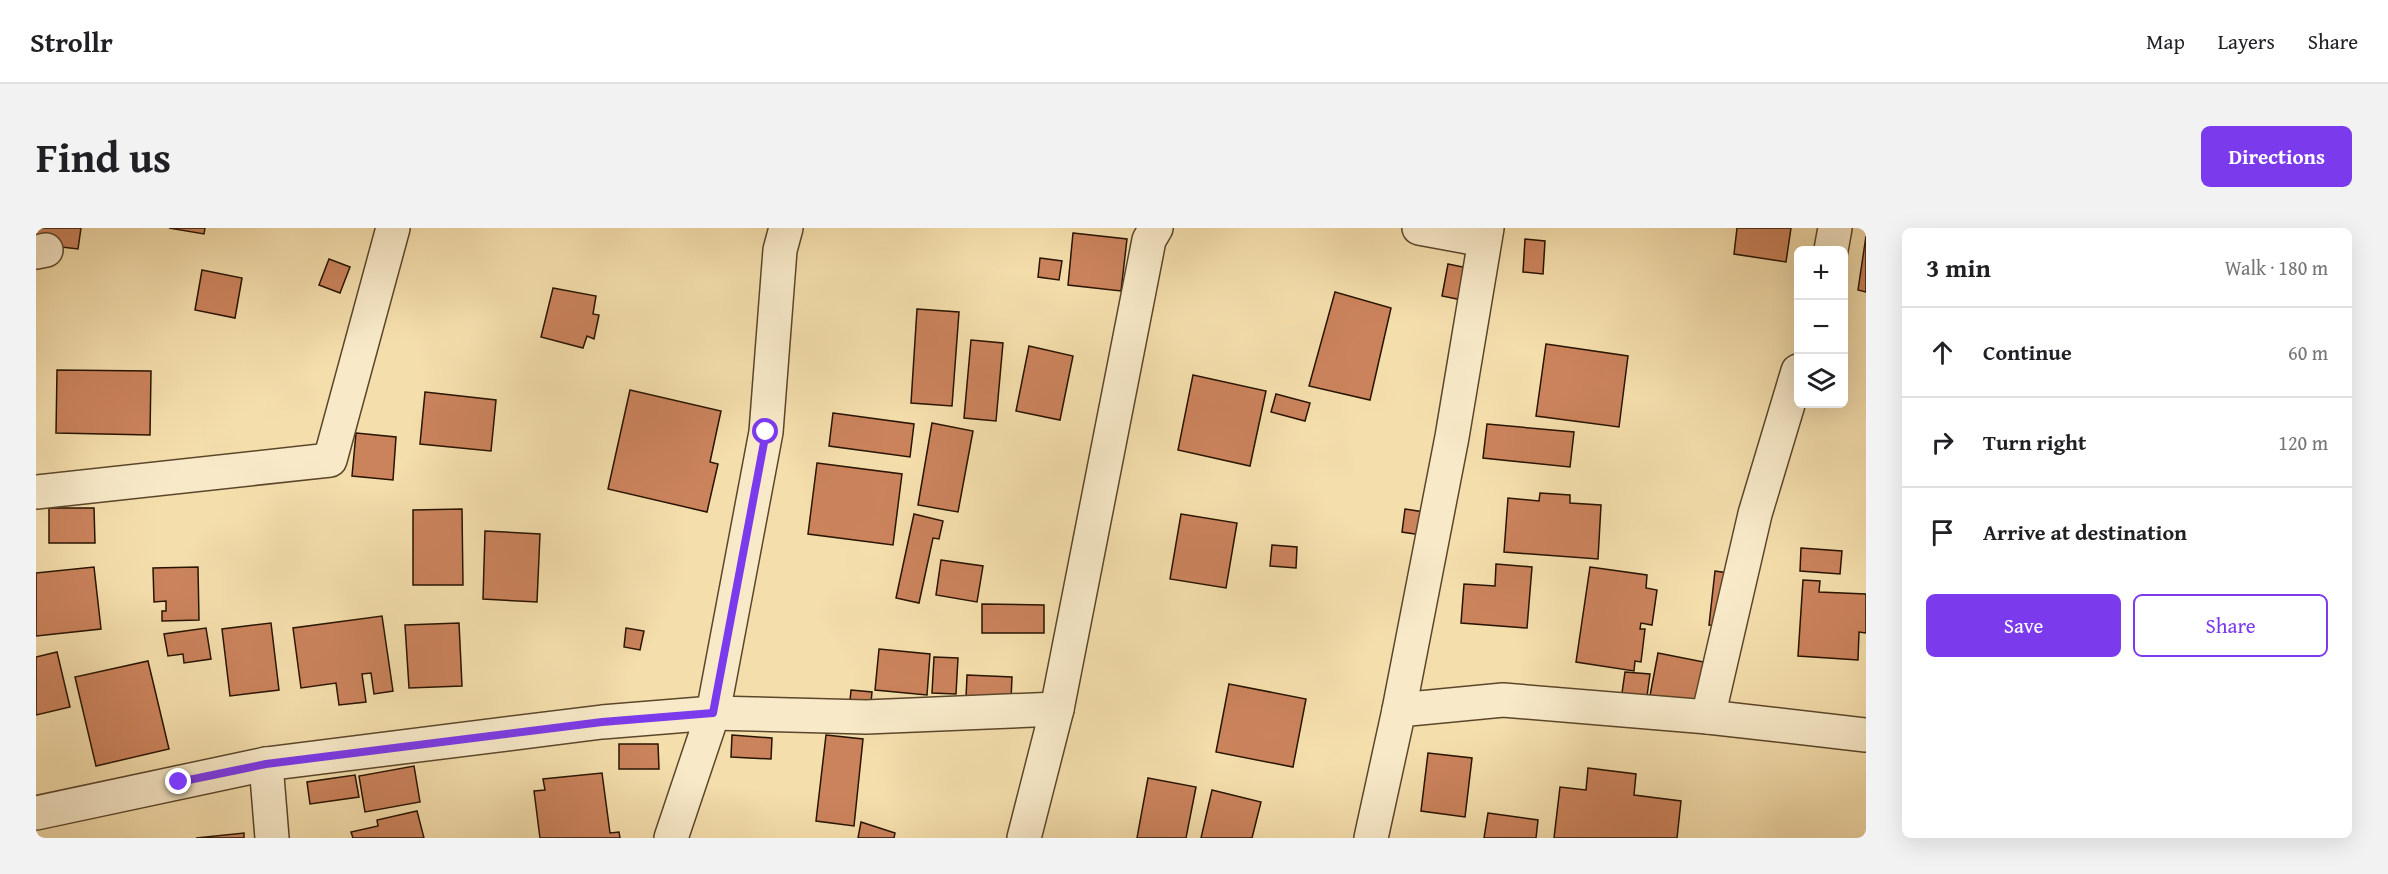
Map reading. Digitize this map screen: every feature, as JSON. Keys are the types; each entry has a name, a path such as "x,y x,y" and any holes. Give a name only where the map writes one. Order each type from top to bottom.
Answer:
{"street":[{"path":"36,492 330,460 393,228"},
{"path":"671,838 713,713 766,432 780,250 786,228"},
{"path":"1024,838 1058,709 1149,240 1156,228"},
{"path":"1371,838 1399,710 1452,437 1485,234 1419,228"},
{"path":"1832,246 1835,228"},
{"path":"1708,717 1755,514 1794,384"},
{"path":"1399,710 1503,700 1708,717 1866,735"},
{"path":"36,813 266,764 602,722 713,713 866,717 1058,709"},
{"path":"266,764 272,838"}],"building":[{"path":"36,228 81,228 78,249 36,244"},
{"path":"169,228 205,228 204,234"},
{"path":"1737,228 1791,228 1786,262 1734,254"},
{"path":"1073,233 1127,239 1121,291 1068,285"},
{"path":"1866,236 1866,292 1858,290"},
{"path":"1525,239 1545,241 1543,274 1523,272"},
{"path":"1040,258 1062,261 1059,280 1038,277"},
{"path":"329,259 350,267 340,293 319,285"},
{"path":"1448,264 1468,268 1462,300 1442,296"},
{"path":"202,270 242,278 235,318 195,310"},
{"path":"553,288 596,296 593,314 599,315 594,339 587,336 583,348 541,337"},
{"path":"1335,292 1391,308 1370,400 1309,386"},
{"path":"917,309 959,312 952,406 911,403"},
{"path":"971,340 1003,343 996,421 964,418"},
{"path":"1546,344 1628,356 1619,427 1536,416"},
{"path":"1029,346 1073,356 1060,420 1016,411"},
{"path":"57,370 151,371 150,435 56,433"},
{"path":"1193,375 1266,391 1250,466 1178,450"},
{"path":"630,390 721,411 710,462 718,464 707,512 608,489"},
{"path":"425,392 496,400 491,451 420,444"},
{"path":"1276,394 1310,403 1305,421 1271,412"},
{"path":"833,413 914,424 910,457 829,446"},
{"path":"932,423 973,431 958,512 918,505"},
{"path":"1487,424 1574,432 1570,467 1483,458"},
{"path":"356,433 396,437 393,480 352,476"},
{"path":"817,463 902,474 893,545 808,534"},
{"path":"1540,493 1570,495 1570,503 1601,505 1598,559 1504,552 1508,498 1539,501"},
{"path":"49,508 94,508 95,543 49,543"},
{"path":"462,509 463,585 413,585 413,510"},
{"path":"1405,509 1424,512 1421,535 1402,532"},
{"path":"914,514 943,521 939,539 933,538 919,603 896,598"},
{"path":"1181,514 1237,523 1226,588 1170,579"},
{"path":"485,531 540,534 537,602 483,599"},
{"path":"1272,545 1297,547 1296,568 1270,566"},
{"path":"1801,548 1842,551 1840,574 1800,571"},
{"path":"941,560 983,566 977,602 936,595"},
{"path":"1496,564 1532,567 1527,628 1461,623 1464,584 1495,586"},
{"path":"94,567 101,629 36,636 36,573"},
{"path":"198,567 199,620 162,621 162,611 166,611 166,601 154,602 153,568"},
{"path":"1590,567 1647,575 1646,588 1657,590 1652,625 1641,623 1640,629 1645,629 1641,662 1635,661 1634,671 1576,662"},
{"path":"1715,571 1728,573 1722,626 1709,625"},
{"path":"1803,580 1820,581 1819,592 1866,594 1866,633 1859,632 1858,660 1798,656"},
{"path":"982,604 1044,605 1044,633 982,633"},
{"path":"382,616 393,691 374,694 371,673 362,674 366,702 339,705 336,683 301,688 293,628"},
{"path":"271,623 279,690 230,696 222,629"},
{"path":"459,623 462,686 409,688 405,625"},
{"path":"206,628 211,659 184,663 183,654 168,656 164,634"},
{"path":"626,628 644,631 640,650 624,647"},
{"path":"879,649 930,654 927,695 875,690"},
{"path":"57,652 70,707 36,715 36,657"},
{"path":"1658,653 1714,664 1705,712 1649,701"},
{"path":"934,657 958,658 956,694 932,693"},
{"path":"148,661 169,749 96,766 75,677"},
{"path":"1625,672 1650,674 1647,696 1622,693"},
{"path":"967,675 1012,677 1011,700 966,698"},
{"path":"1229,684 1306,699 1293,767 1216,752"},
{"path":"851,690 872,692 871,703 850,701"},
{"path":"732,735 772,738 771,759 731,757"},
{"path":"826,735 863,739 854,826 816,821"},
{"path":"619,744 658,744 659,769 619,769"},
{"path":"1428,753 1472,758 1465,817 1421,811"},
{"path":"414,766 420,802 365,812 359,776"},
{"path":"1588,768 1636,774 1634,795 1681,801 1677,838 1554,838 1560,787 1586,790"},
{"path":"602,773 610,833 619,832 620,838 540,838 534,791 545,790 543,779"},
{"path":"355,775 359,797 310,804 307,782"},
{"path":"1148,778 1196,787 1186,838 1137,838"},
{"path":"1212,790 1261,802 1252,838 1201,838"},
{"path":"417,811 424,838 353,838 351,832 378,826 377,820"},
{"path":"1488,813 1538,820 1536,838 1484,838"},
{"path":"861,822 895,833 894,838 858,838"},
{"path":"244,833 244,838 196,838"}],"route":[{"path":"179,782 266,764 602,722 713,713 766,432"}]}
